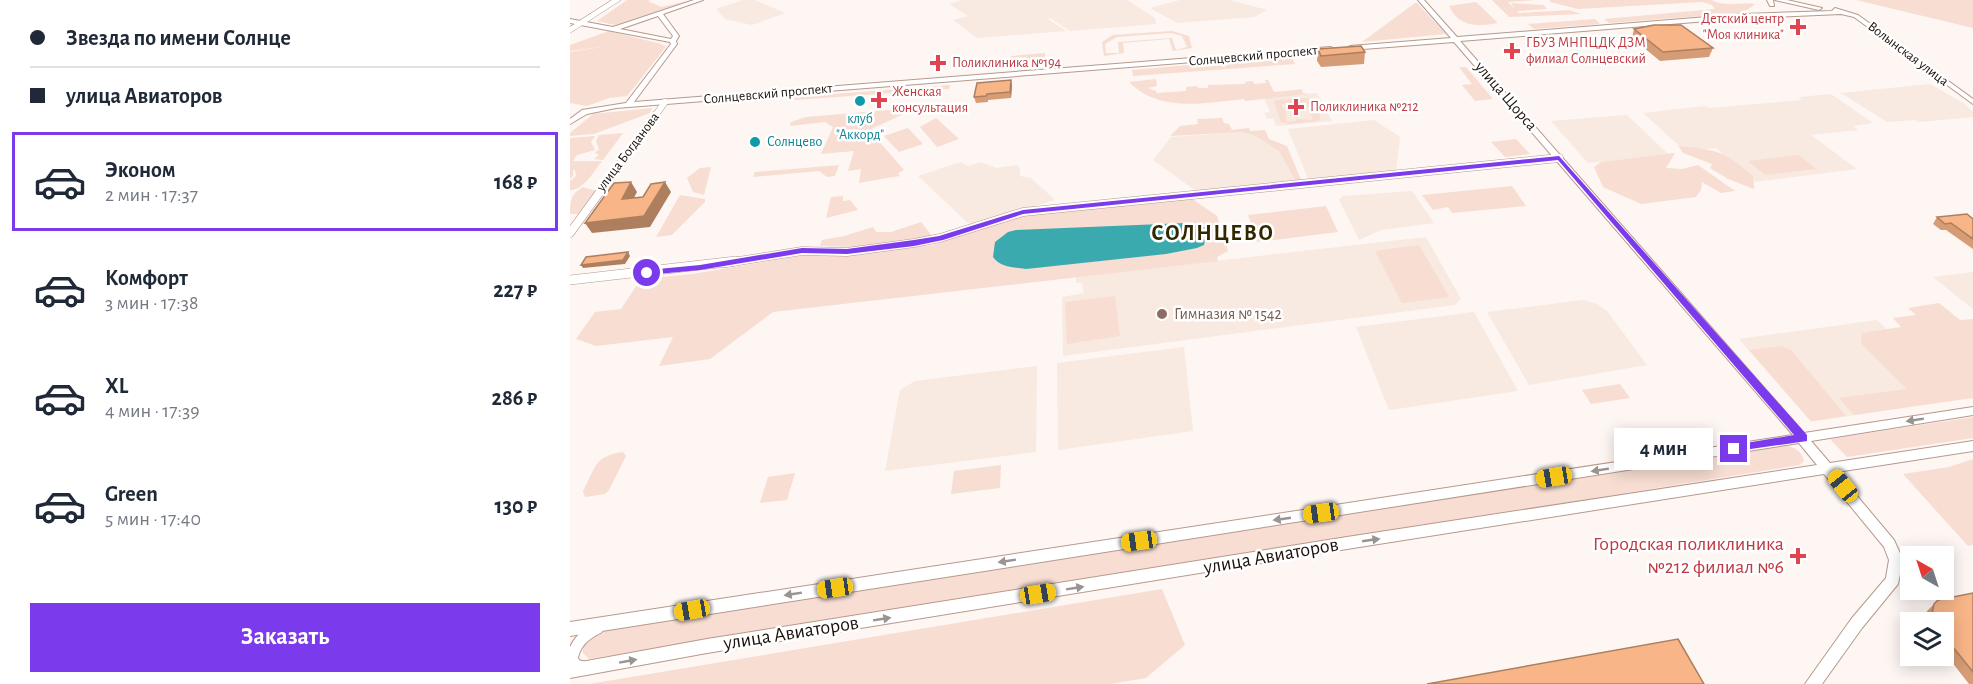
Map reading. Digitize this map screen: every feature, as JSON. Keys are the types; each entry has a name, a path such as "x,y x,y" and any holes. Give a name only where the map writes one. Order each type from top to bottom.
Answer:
{"main road":[{"path":"573,24 608,0"},
{"path":"573,24 617,0"}],"street":[{"path":"614,29 700,0"},
{"name":"улица Щорса","path":"1421,0 1803,438 1889,544 1896,561 1893,580 1857,623 1813,684"},
{"path":"1748,16 1761,13 1771,3 1781,1 1840,12"},
{"path":"1808,12 1818,10 1817,7"},
{"name":"Солнцевский проспект","path":"665,102 1748,16 1840,12"},
{"name":"Волынская улица","path":"1840,12 1856,16 1973,102"},
{"path":"573,24 659,38 673,37 660,14"},
{"name":"улица Богданова","path":"628,105 674,44 673,37"},
{"name":"улица Богданова","path":"570,122 579,115 592,110 665,102"},
{"name":"улица Богданова","path":"570,233 665,102"},
{"path":"570,280 700,267 802,251 847,252 914,243 940,238 1023,212 1559,158"},
{"name":"улица Авиаторов","path":"570,629 1973,411"},
{"name":"улица Авиаторов","path":"570,671 707,646 1347,543 1830,470 1973,446"},
{"path":"588,668 576,665 572,659 573,652 584,636 606,624"}],"shaded area":[{"path":"627,0 650,0 648,1 661,7 692,0 615,25 597,21"},
{"path":"743,0 755,0 785,13 752,25 725,19 716,9"},
{"path":"963,0 1127,0 1155,18 1156,24 1070,31 1050,18 1048,19 1066,31 977,38 953,20 968,16 949,4"},
{"path":"1180,0 1230,0 1267,10 1254,17 1177,23 1150,8"},
{"path":"1492,0 1537,0 1508,2 1514,8 1511,3 1544,5 1547,9 1517,11 1519,13 1569,10 1581,14 1509,17"},
{"path":"1550,0 1711,0 1727,4 1755,4 1743,13 1609,23 1604,19 1715,9 1712,5 1702,2 1578,9 1550,2"},
{"path":"1856,0 1973,0 1973,28"},
{"path":"1476,2 1498,23 1476,25 1463,22 1449,6"},
{"path":"1415,3 1446,34 1362,42"},
{"path":"1595,19 1600,24 1534,29 1528,24"},
{"path":"609,31 666,47 627,96 609,98 587,106 570,103 570,52 602,47 570,51 570,45"},
{"path":"1172,31 1189,36 1192,48 1173,51 1169,39 1123,43 1124,53 1104,56 1102,42 1113,35","holes":["1171,33 1182,36 1187,47 1176,50 1172,38 1118,42 1119,53 1106,53 1105,44 1117,37"]},
{"path":"1045,53 1045,65 1010,68 1011,56"},
{"path":"1291,56 1295,64 1133,76 1132,70"},
{"path":"1459,67 1466,67 1493,99 1475,101 1462,85 1472,84"},
{"path":"1156,79 1157,86 1148,88 1157,93 1186,91 1186,87 1196,86 1208,88 1208,85 1245,84 1245,82 1253,81 1254,84 1266,83 1265,80 1268,80 1274,92 1305,89 1302,90 1303,93 1308,94 1245,101 1244,99 1183,104 1155,98 1141,92 1129,82"},
{"path":"1930,84 1965,104 1973,112 1973,117 1919,122 1915,120 1887,122 1841,93"},
{"path":"950,85 949,89 794,100 795,97"},
{"name":"Поликлиника №212","path":"1317,93 1332,121 1276,126 1273,118 1267,119 1264,113 1270,112 1264,98"},
{"path":"1831,94 1873,123 1853,126 1858,130 1811,135 1857,169 1753,182 1716,148 1685,151 1643,113 1705,106 1709,108 1802,100 1799,97"},
{"path":"1311,99 1316,107 1309,109 1306,102 1297,103 1297,105 1281,104 1287,114 1285,115 1287,122 1296,121 1296,119 1313,120 1310,112 1319,112 1320,119 1290,124 1281,122 1274,102"},
{"path":"652,108 650,113 594,134 570,136 570,133 593,114"},
{"path":"901,109 908,112 869,130 904,170 898,173 900,176 859,183 861,169 848,171 854,151 821,154 833,127 825,122 790,126 791,122 806,117"},
{"path":"1627,115 1669,155 1588,163 1551,121"},
{"path":"936,118 959,139 937,147 920,127"},
{"path":"1222,118 1232,130 1249,128 1250,131 1265,130 1269,139 1287,146 1301,180 1295,180 1279,151 1254,135 1242,132 1170,136 1180,126 1198,124 1197,119"},
{"path":"1374,120 1400,137 1396,171 1308,179 1288,129"},
{"path":"908,128 923,144 899,152 884,136"},
{"path":"1242,132 1254,135 1279,151 1295,180 1196,191 1153,160 1171,137"},
{"path":"623,133 603,160 594,159 599,155 595,153 599,149 596,141 599,135"},
{"path":"595,136 591,142 595,150 577,155 573,161 602,161 580,187 570,190 570,181 576,176 573,170 573,176 570,178 570,138"},
{"path":"1516,139 1530,154 1505,157 1491,142"},
{"path":"1678,146 1711,150 1726,156 1753,176 1754,189 1728,179 1710,168 1712,164 1683,153"},
{"path":"1675,153 1666,168 1682,169 1698,165 1735,191 1721,193 1702,182 1701,190 1696,197 1641,204 1603,187 1594,167 1601,162"},
{"path":"1799,155 1816,169 1765,175 1748,161"},
{"path":"961,162 968,166 981,162 996,168 1017,165 1020,168 1020,176 1031,178 1055,200 973,224 968,223 918,176"},
{"path":"839,165 835,176 827,177 819,171 753,177 755,172"},
{"path":"711,167 704,195 693,192 687,178 700,168"},
{"path":"1512,186 1526,206 1452,213 1448,207 1433,210 1422,195"},
{"path":"583,187 596,191 578,214 570,214 572,198"},
{"path":"1412,191 1434,223 1381,230 1359,240 1339,200 1343,196"},
{"path":"680,195 705,199 705,202 672,235 656,237"},
{"path":"843,196 843,201 850,200 858,210 826,218 831,197"},
{"path":"1191,198 1217,216 1228,251 1217,257 1218,261 773,312 710,359 659,366 673,337 596,346 576,339 595,312 621,309 641,279 692,274 806,255 861,254 933,245 1025,215"},
{"path":"1326,206 1338,232 1257,242 1248,215"},
{"path":"921,222 933,237 854,247 820,246 822,240 873,227 876,232 891,232"},
{"path":"1426,237 1461,299 1455,305 1063,356 1062,297 1084,293 1082,283 1076,283 1076,277"},
{"path":"1419,245 1449,297 1402,303 1375,251"},
{"path":"1973,272 1973,309 1933,277"},
{"path":"1115,296 1120,336 1067,344 1065,302"},
{"path":"1583,300 1597,304 1607,311 1647,365 1529,385 1487,312"},
{"path":"1939,303 1960,320 1973,319 1973,398 1854,415 1839,398 1907,389 1861,343 1862,333 1901,327 1893,318 1916,315 1908,308"},
{"path":"1474,312 1518,391 1389,410 1356,327"},
{"path":"1877,320 1961,398 1811,422 1739,339"},
{"path":"1781,346 1791,350 1846,416 1811,421 1749,350"},
{"path":"1184,347 1193,431 1058,450 1057,363"},
{"path":"1037,366 1036,452 885,471 900,390 915,381"},
{"path":"1620,384 1630,398 1591,404 1582,390"},
{"path":"1973,417 1973,438 1847,457 1830,439"},
{"path":"1785,445 1795,448 1801,454 1804,461 1800,465 589,659 583,653 583,645 593,635 606,629"},
{"path":"623,452 626,456 609,490 605,494 585,497 583,491 597,464 606,456"},
{"path":"1973,459 1973,545 1968,546 1903,474 1949,467"},
{"path":"1001,465 1000,488 951,494 954,471"},
{"path":"795,473 787,500 760,503 768,477"},
{"path":"1162,589 1185,645 1146,678 1110,684 589,684"}],"water":[{"path":"1186,223 1205,227 1207,232 1202,238 1205,240 1204,245 1166,254 1026,269 1004,265 993,257 995,242 1008,232 1016,230"}],"building":[{"path":"1654,25 1681,25 1713,48 1663,52 1634,29"},
{"path":"1361,46 1365,52 1321,56 1318,49"},
{"path":"1011,80 1010,92 974,97 977,83"},
{"path":"631,182 622,199 643,197 651,184 665,182 644,216 585,223 614,183"},
{"path":"1967,214 1973,219 1973,239 1951,223 1945,224 1937,217"},
{"path":"628,252 623,260 581,265 586,257"},
{"path":"1973,593 1973,672 1954,648 1954,612 1932,612 1934,604 1938,600 1954,600 1954,597"},
{"path":"1678,639 1704,684 1427,684"}],"place":[{"name":"Детский центр \"Моя клиника\"","path":"1798,27"},
{"name":"ГБУЗ МНПЦДК ДЗМ филиал Солнцевский","path":"1512,51"},
{"name":"Поликлиника №194","path":"938,63"},
{"name":"Женская консультация","path":"879,100"},
{"name":"клуб \"Аккорд\"","path":"860,101"},
{"name":"Поликлиника №212","path":"1296,107"},
{"name":"Солнцево","path":"755,142"},
{"name":"Гимназия № 1542","path":"1162,314"},
{"name":"Городская поликлиника №212 филиал №6","path":"1798,556"}],"district":[{"name":"СОЛНЦЕВО","path":"1213,233"}],"route":[{"path":"647,273 810,250 847,252 914,243 940,238 1023,212 1559,158 1803,438 1734,449"}]}
